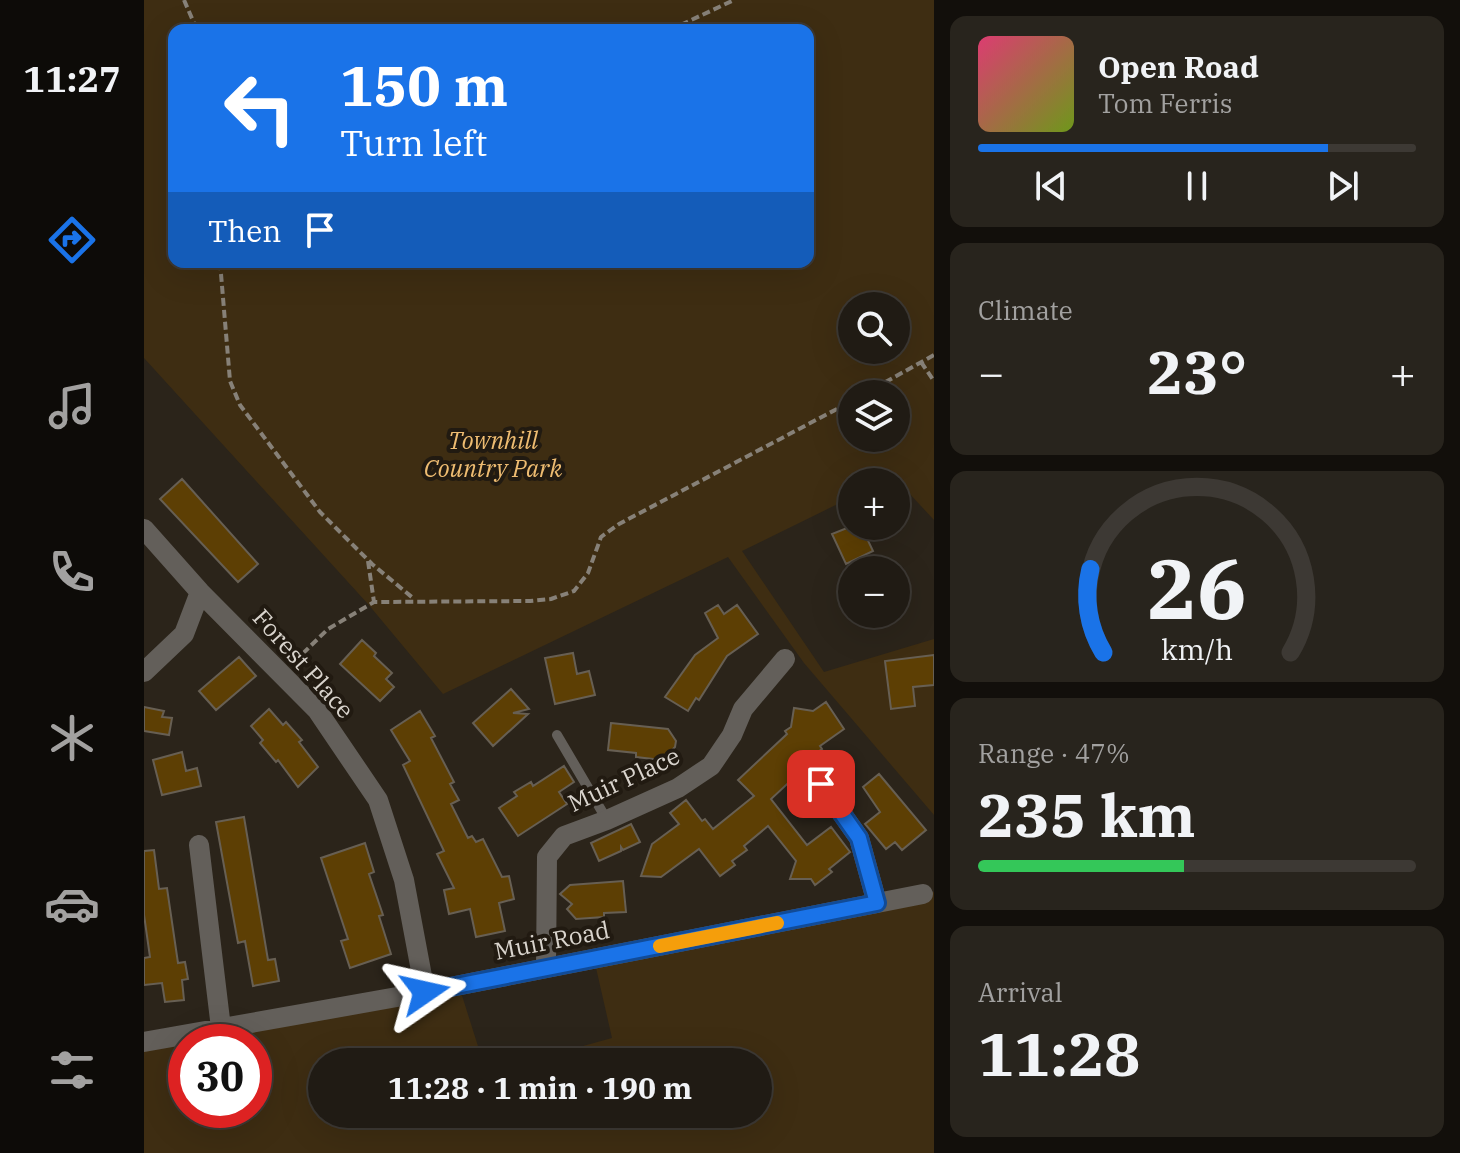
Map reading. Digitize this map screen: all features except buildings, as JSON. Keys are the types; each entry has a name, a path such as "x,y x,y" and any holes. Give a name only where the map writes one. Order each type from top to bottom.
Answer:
{"street":[{"name":"Forest Place","path":"144,529 200,592 317,710 378,800 404,880 425,992"},
{"path":"144,672 184,634 200,592"},
{"name":"Muir Place","path":"546,968 547,857 564,836 678,788 711,766 732,735 743,709 785,659"},
{"path":"821,784 859,838 877,903"},
{"path":"199,845 221,1024"},
{"name":"Muir Road","path":"244,1024 425,992 923,894"},
{"name":"Muir Road","path":"144,1042 168,1038"}],"lane":[{"path":"557,735 607,820"}],"path":[{"path":"184,0 194,24"},
{"path":"683,24 734,0"},
{"path":"221,268 230,381 240,405 320,512 368,561 415,600"},
{"path":"889,380 934,355"},
{"path":"921,362 934,381"},
{"path":"281,675 328,629 374,602 530,601 551,599 574,591 588,573 601,537 619,524 838,408"},
{"path":"368,561 374,602"}],"green space":[{"name":"Townhill Country Park","path":"144,0 934,0 934,520 910,494 910,468 838,468 838,504 742,551 824,672 934,639 934,655 885,661 891,709 915,706 913,687 934,685 934,815 804,663 728,557 443,694 368,604 144,358"},
{"path":"934,892 934,1153 144,1153 144,1050 168,1046 168,1128 272,1128 272,1025 459,986 479,1048 308,1048 308,1128 772,1128 772,1048 576,1048 612,1038 594,959"}],"slow traffic":[{"path":"660,946 777,923"}],"route":[{"path":"425,992 877,903 859,838 821,784"}]}
